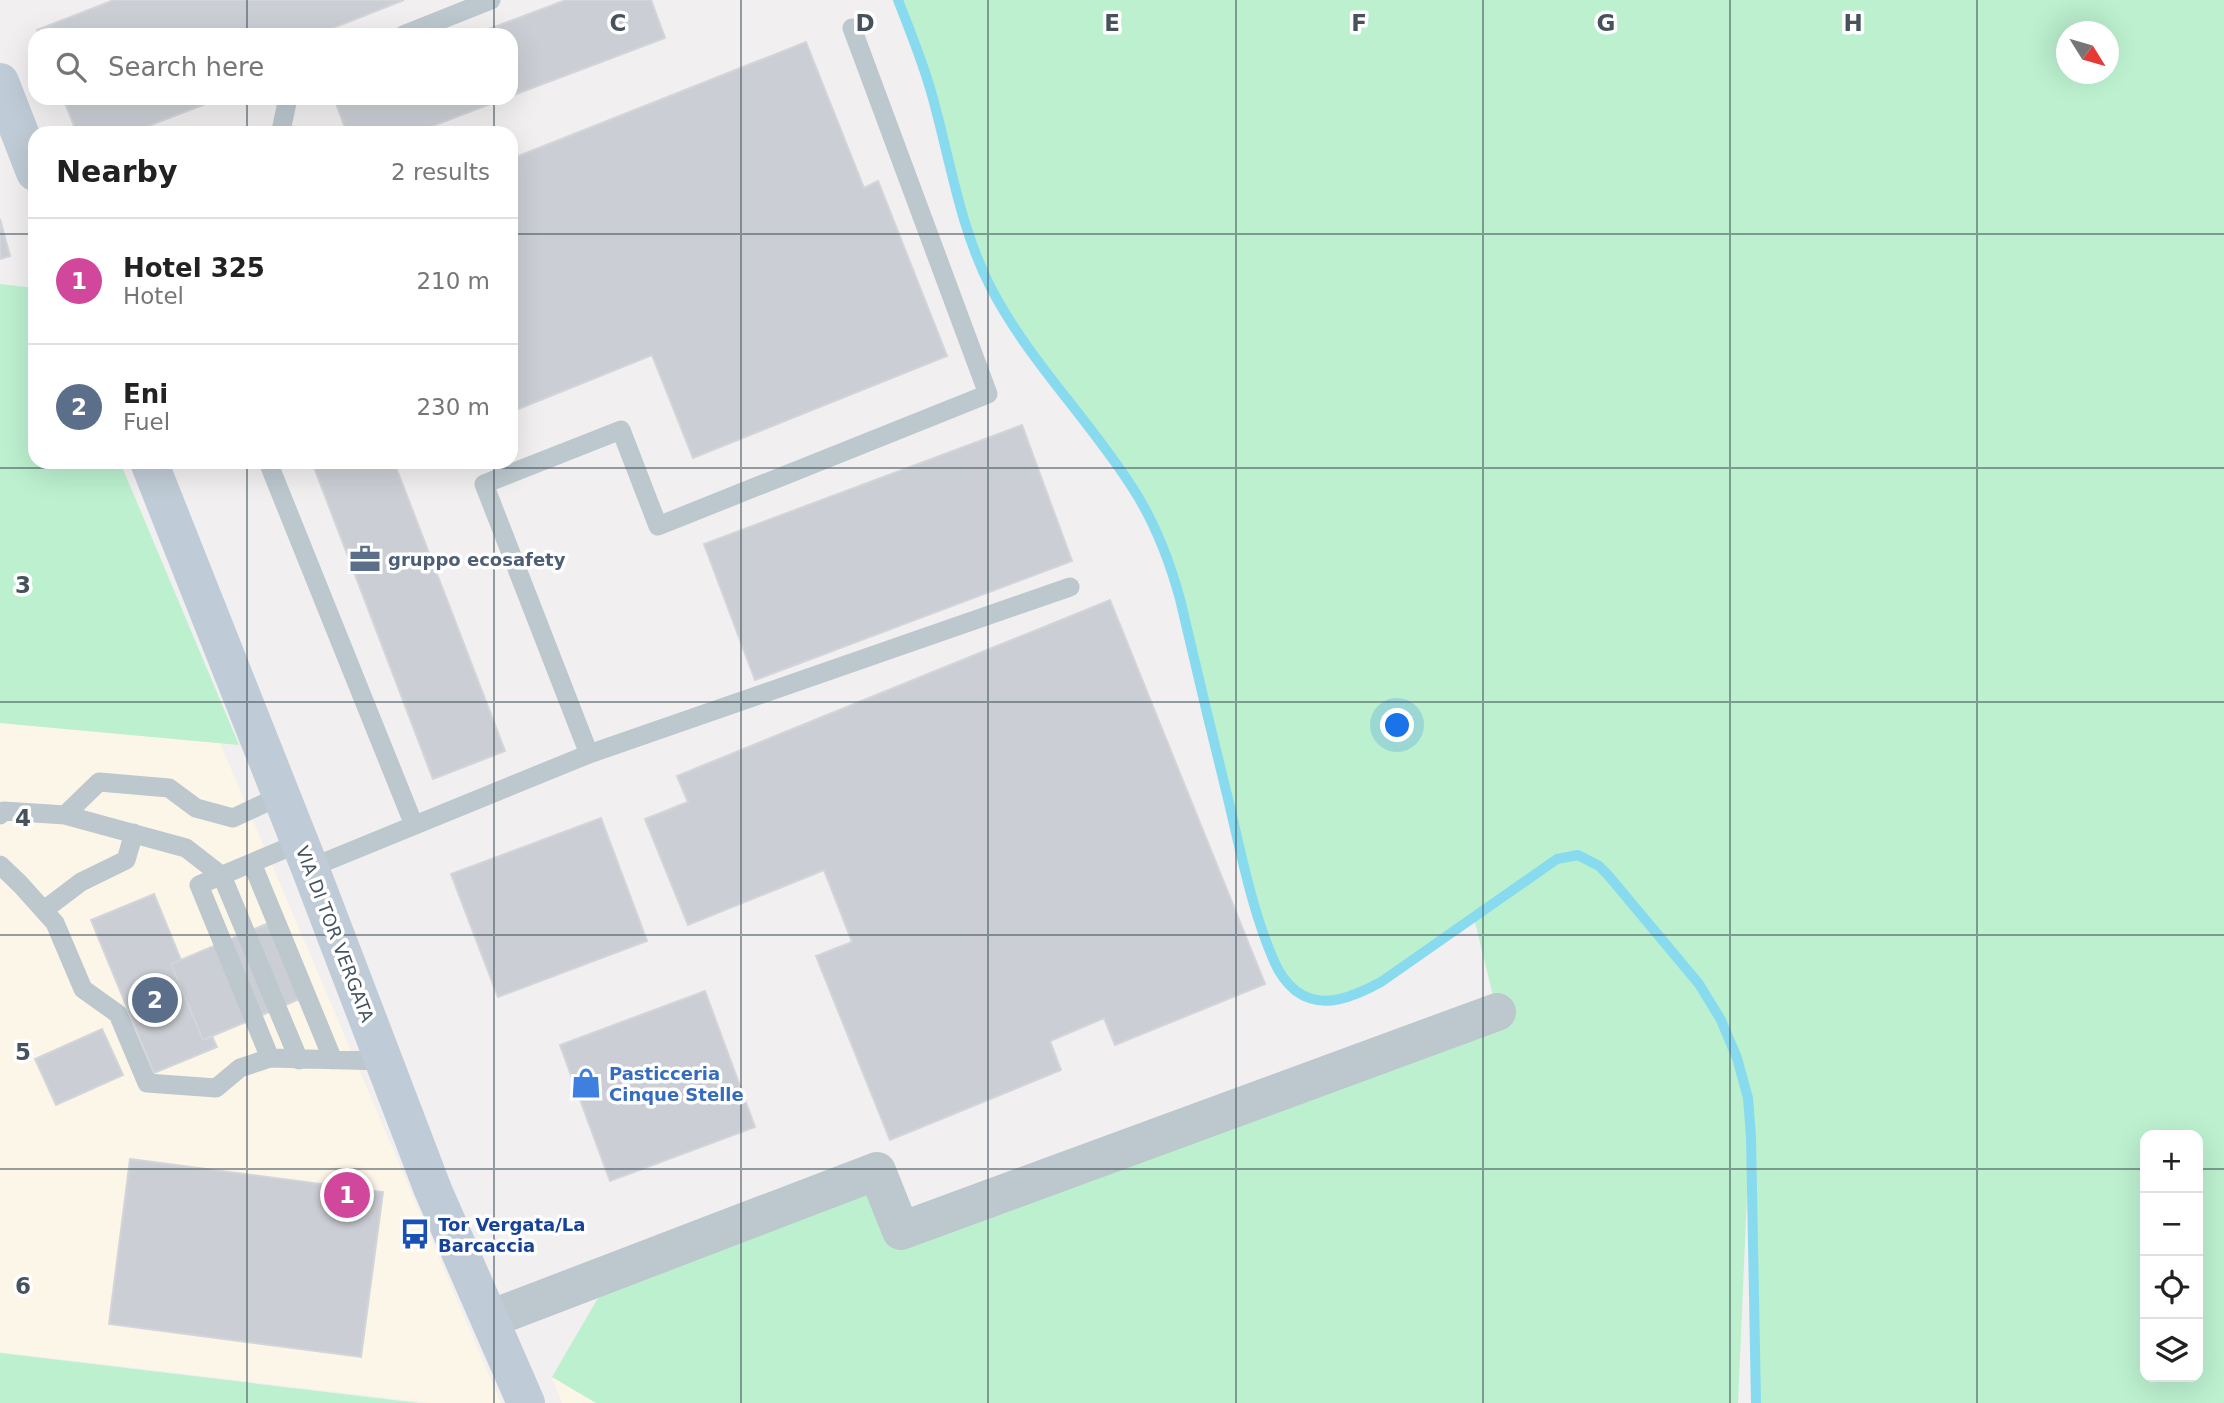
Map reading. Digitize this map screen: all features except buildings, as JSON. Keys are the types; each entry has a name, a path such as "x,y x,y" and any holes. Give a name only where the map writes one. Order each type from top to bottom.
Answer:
{"main road":[{"path":"0,82 28,154"},
{"name":"VIA DI TOR VERGATA","path":"152,469 305,855 433,1190 526,1403"}],"street":[{"path":"490,1319 877,1171 901,1231 1497,1012"}],"lane":[{"path":"421,28 491,0"},
{"path":"589,754 484,484 621,430 658,526 988,394 852,28"},
{"path":"279,126 286,105"},
{"path":"271,469 414,825"},
{"path":"270,1058 199,885 251,863 305,855 414,825 589,754 1070,587"},
{"path":"65,815 99,782 169,788 197,808 233,818 280,796"},
{"path":"0,815 4,811 65,815 134,833 186,848 222,876 299,1060"},
{"path":"44,910 81,882 126,860 134,833"},
{"path":"251,863 333,1060"},
{"path":"0,865 55,923 83,989 118,1014 147,1083 215,1088 240,1068 270,1058 384,1061"}],"shaded area":[{"path":"0,723 220,743 501,1403 430,1403 0,1352"},
{"path":"552,1377 596,1403 562,1403"}],"green space":[{"path":"898,0 2224,0 2224,1403 1756,1403 1750,1126 1738,1403 596,1403 552,1377 598,1298 877,1171 900,1231 1497,1012 1474,918 1380,982 1341,999 1323,1001 1303,996 1288,984 1280,973 1265,941 1253,902 1180,599 1160,541 1132,487 1020,337 988,283 971,240 918,52"},
{"path":"0,284 28,287 28,469 123,469 239,745 0,723"},
{"path":"0,1353 418,1403 0,1403"}],"waterway":[{"path":"898,0 928,82 972,245 991,288 1023,340 1132,487 1148,514 1166,555 1180,599 1249,885 1260,924 1281,974 1292,988 1306,997 1328,1001 1350,996 1381,982 1557,859 1578,855 1599,866 1699,984 1721,1020 1737,1058 1748,1098 1751,1137 1756,1403"}],"place":[{"name":"gruppo ecosafety","path":"365,559"},
{"name":"Eni","path":"155,1000"},
{"name":"Pasticceria Cinque Stelle","path":"586,1083"},
{"name":"Hotel 325","path":"347,1195"},
{"name":"Tor Vergata/La Barcaccia","path":"415,1234"}]}
